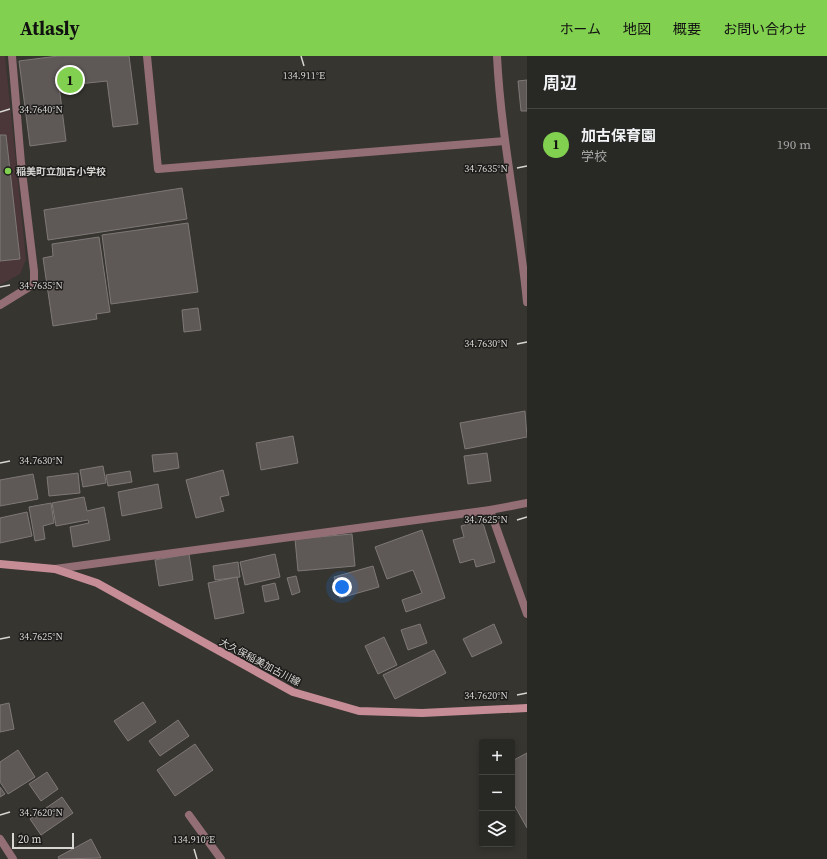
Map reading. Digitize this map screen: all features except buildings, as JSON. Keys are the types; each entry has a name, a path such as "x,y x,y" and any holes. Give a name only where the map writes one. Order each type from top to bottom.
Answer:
{"main road":[{"name":"大久保稲美加古川線","path":"0,564 55,569 97,583 293,692 359,711 422,713 527,708"}],"street":[{"path":"0,305 34,284 34,271 21,163 12,56"},
{"path":"147,56 158,169 505,141"},
{"path":"497,56 505,141 523,256 527,302"},
{"path":"55,569 490,510 527,503"},
{"path":"490,510 527,614"},
{"path":"189,815 221,859"},
{"path":"0,839 13,859"}],"shaded area":[{"name":"稲美町立加古小学校","path":"0,56 5,56 26,259 20,274 0,285"}],"place":[{"name":"加古保育園","path":"70,80"},
{"name":"稲美町立加古小学校","path":"8,171"}]}
